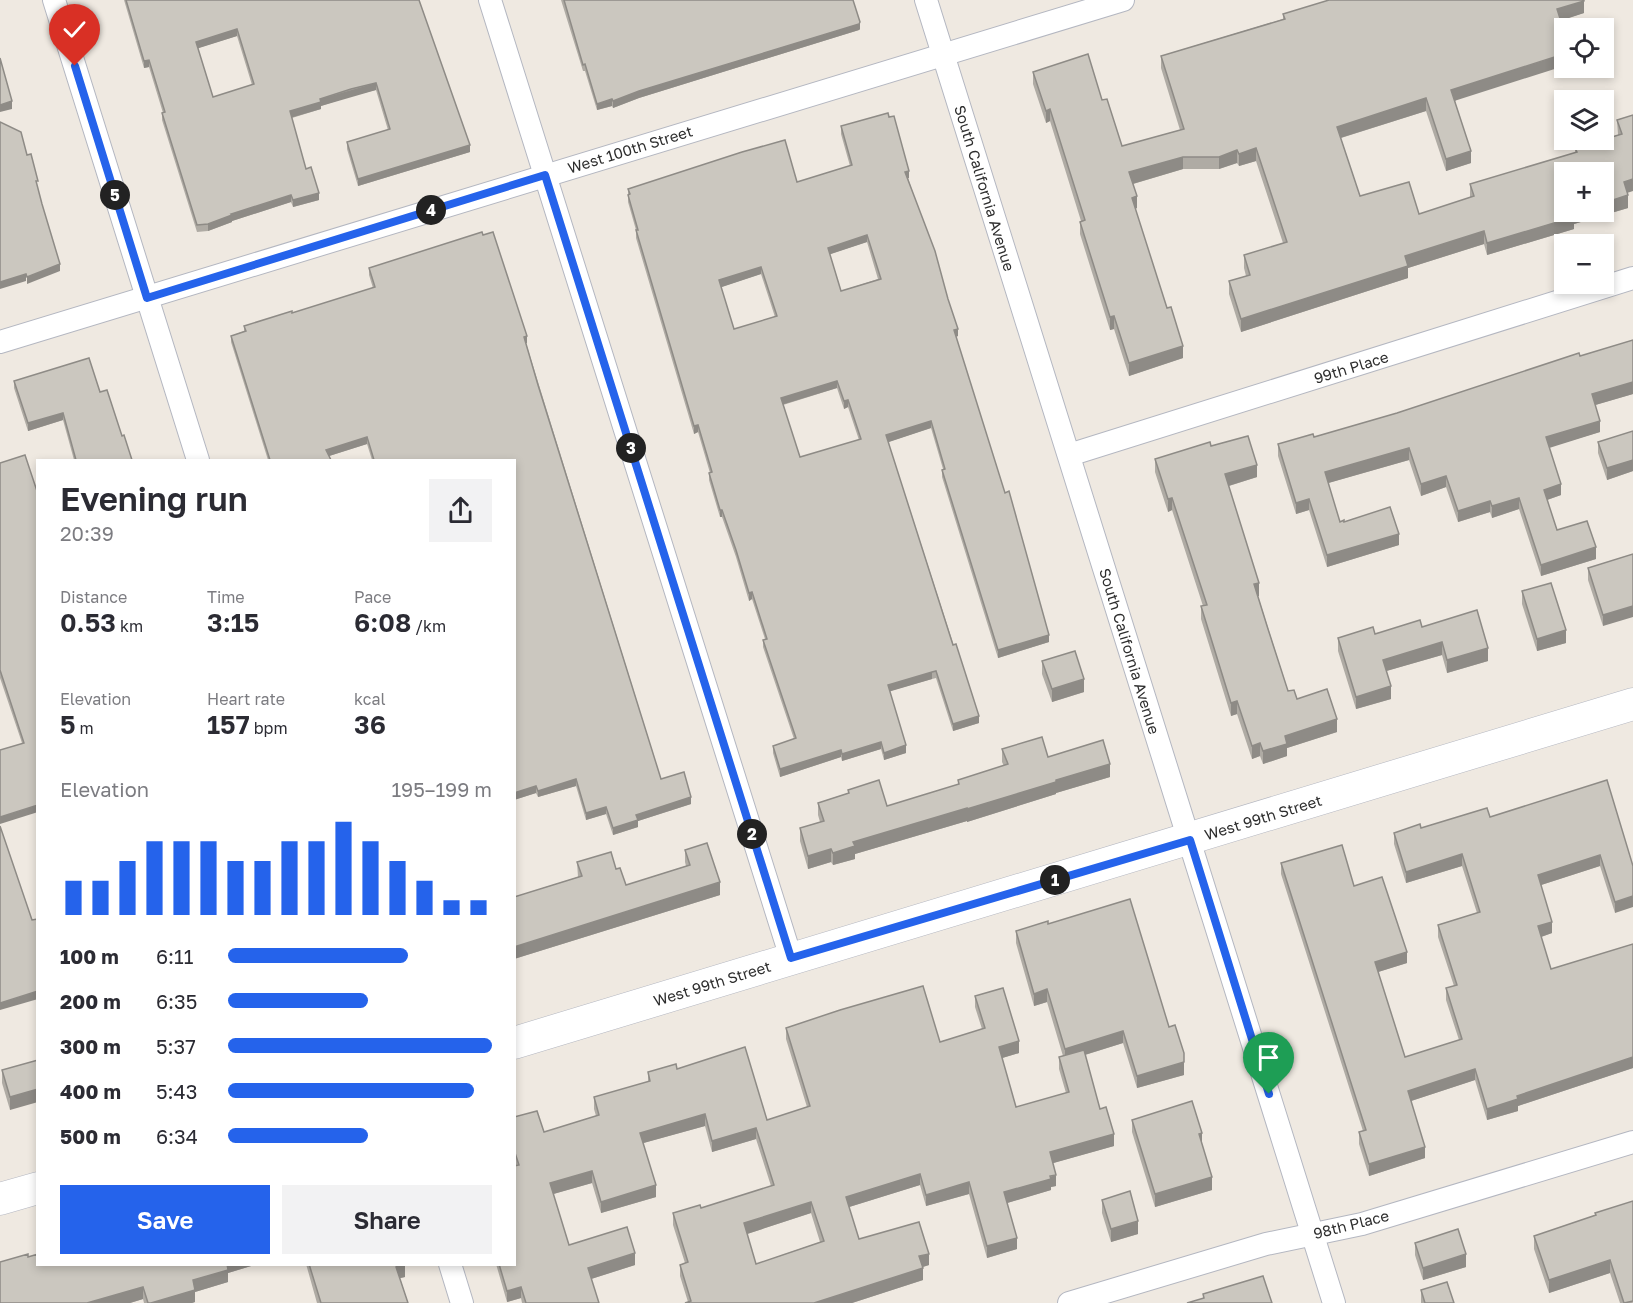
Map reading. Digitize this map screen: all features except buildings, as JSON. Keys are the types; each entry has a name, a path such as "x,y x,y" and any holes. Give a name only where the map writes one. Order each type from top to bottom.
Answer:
{"street":[{"path":"54,0 198,459"},
{"path":"490,0 791,958"},
{"name":"South California Avenue","path":"926,0 1334,1303"},
{"name":"West 100th Street","path":"0,342 1123,0"},
{"name":"99th Place","path":"1069,455 1633,278"},
{"name":"West 99th Street","path":"516,1042 1633,704"},
{"name":"98th Place","path":"1069,1303 1266,1244 1362,1224 1633,1142"},
{"path":"0,1199 36,1189"},
{"path":"451,1266 462,1303"}],"route":[{"path":"75,66 147,298 545,175 791,958 1190,840 1269,1094"}]}
